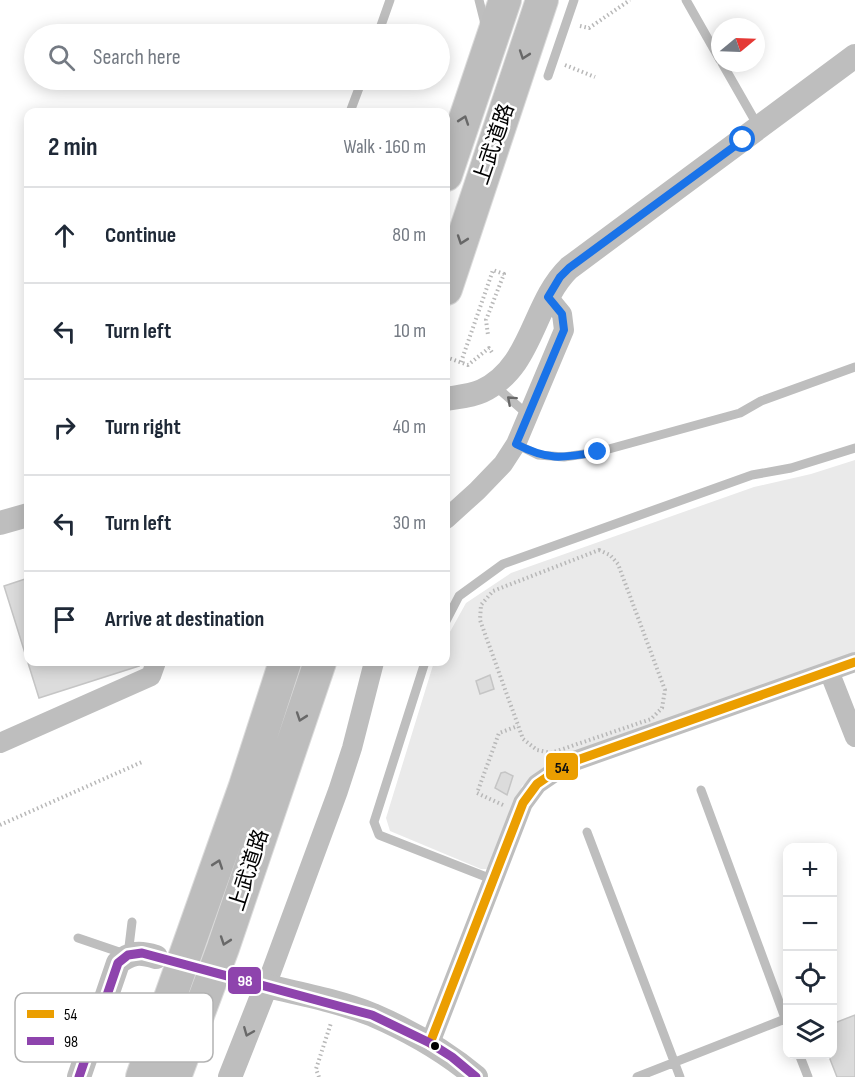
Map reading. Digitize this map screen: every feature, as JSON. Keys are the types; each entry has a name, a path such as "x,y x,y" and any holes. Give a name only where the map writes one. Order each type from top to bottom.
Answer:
{"highway":[{"name":"上武道路","path":"450,163 505,0"},
{"name":"上武道路","path":"450,277 542,0"},
{"name":"上武道路","path":"172,993 245,786 284,666"},
{"name":"上武道路","path":"206,993 319,666"},
{"name":"上武道路","path":"142,1077 147,1062"},
{"name":"上武道路","path":"175,1077 181,1062"}],"street":[{"path":"450,398 480,392 511,370 523,352 548,297 560,277 569,268 855,56"},
{"path":"450,515 503,464 516,444 564,330 562,314 548,297"},
{"path":"0,523 24,516"},
{"path":"430,1043 438,1028 523,803 537,784 566,764 855,662"},
{"path":"0,743 151,676 155,666"},
{"path":"230,1077 338,791 352,748 373,666"},
{"path":"829,671 855,737"},
{"path":"107,993 117,963 128,955 141,952 156,957"},
{"path":"239,979 372,1015 430,1043 452,1057 476,1077"},
{"path":"79,1077 84,1062"}],"lane":[{"path":"382,24 390,0"},
{"path":"479,0 490,45"},
{"path":"548,76 574,0"},
{"path":"686,0 711,44"},
{"path":"727,72 759,127"},
{"path":"352,108 358,90"},
{"path":"516,444 538,455 564,457 598,452 740,413 761,401 855,367"},
{"path":"494,384 528,415"},
{"path":"450,613 459,596 503,564 752,475 791,468 855,448"},
{"path":"424,666 374,822 379,835 494,880"},
{"path":"701,790 783,1014"},
{"path":"588,832 680,1077"},
{"path":"78,938 108,946 128,955 132,922"},
{"path":"637,1077 783,1023"},
{"path":"801,1059 808,1077"}],"path":[{"path":"566,23 589,28 630,0"},
{"path":"553,61 595,77"},
{"path":"461,362 493,270 504,273 486,320 488,335"},
{"path":"450,358 468,365 489,348 493,354"},
{"path":"599,550 610,555 618,564 665,690 662,708 651,719 551,753 537,750 523,739 518,726 480,620 481,605 493,591 599,550"},
{"path":"518,726 499,733 477,793 520,812"},
{"path":"0,825 142,762"},
{"path":"319,1077 316,1069 334,1017"}],"shaded area":[{"path":"855,460 855,653 557,757 522,786 489,869 481,869 390,831 386,818 433,666 450,666 450,632 466,603 511,573 754,487 811,474"}],"building":[{"path":"24,579 24,650 4,586"},
{"path":"29,666 139,666 39,698"},
{"path":"490,675 494,689 480,694 476,681"},
{"path":"505,772 513,776 507,795 495,788 501,773"},
{"path":"855,1015 855,1077 837,1077 830,1059 837,1059 837,1022"}],"transit line":[{"name":"54","path":"430,1043 523,803 537,784 566,764 855,662"},
{"name":"98","path":"108,993 118,963 128,955 142,953 372,1015 430,1043 452,1057 476,1077"},
{"name":"98","path":"79,1077 84,1062"}],"route":[{"path":"598,452 564,457 538,455 516,444 564,330 562,314 548,297 560,277 569,268 657,201 743,140"}]}
